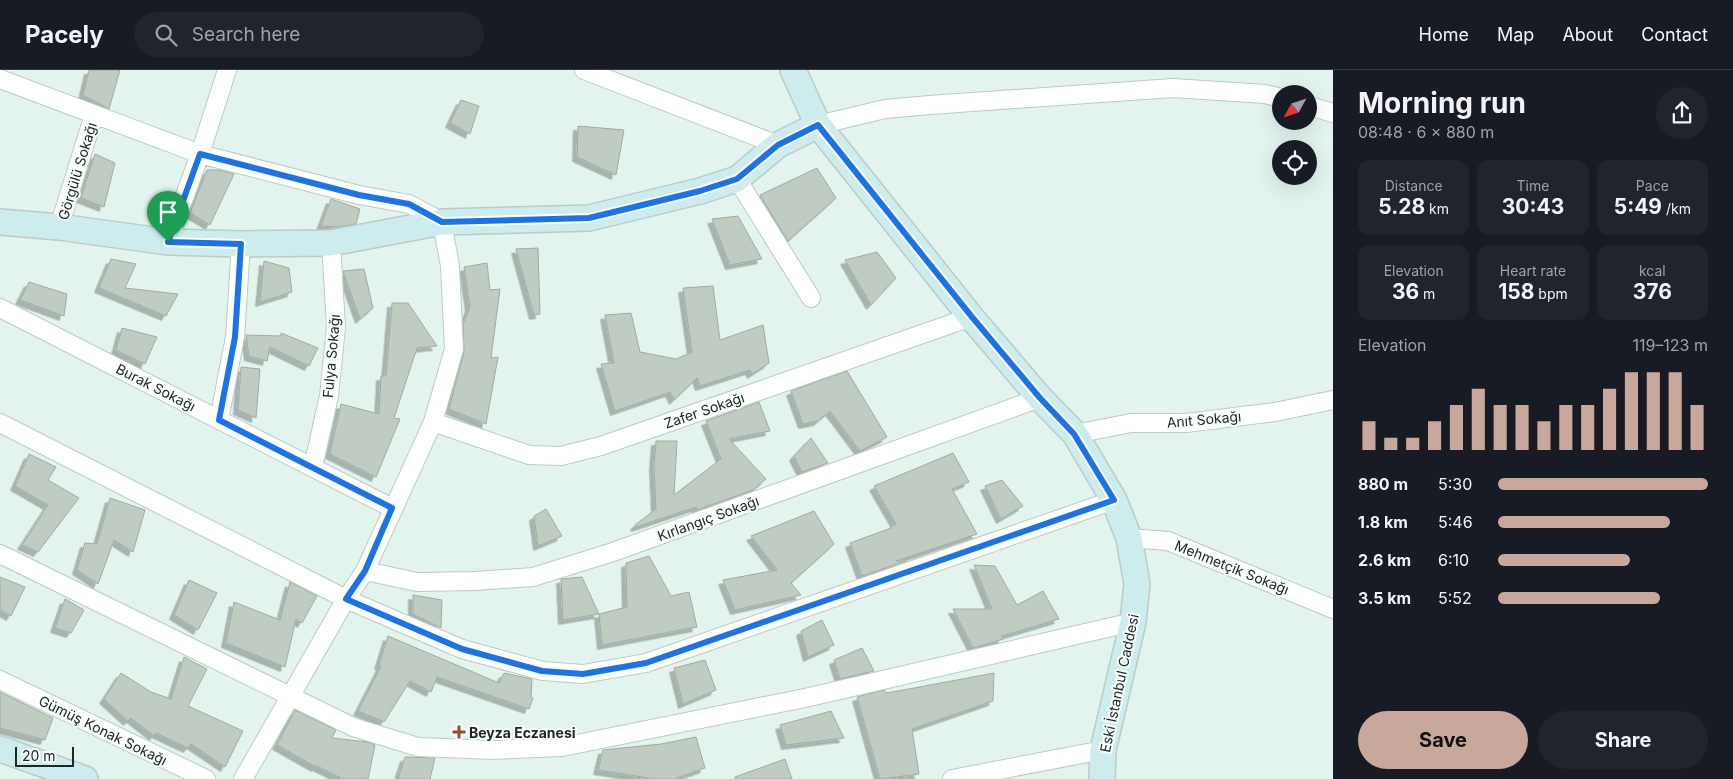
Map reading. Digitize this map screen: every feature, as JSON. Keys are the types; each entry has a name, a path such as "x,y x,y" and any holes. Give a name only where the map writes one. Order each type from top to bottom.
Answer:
{"street":[{"path":"168,242 200,154 226,70"},
{"path":"584,70 778,145"},
{"name":"Eski İstanbul Caddesi","path":"793,70 818,125 972,317 1040,398 1074,434 1114,500 1129,538 1137,584 1133,622 1103,750 1102,779"},
{"name":"Görgülü Sokağı","path":"0,79 200,154 359,195 409,204 442,222"},
{"path":"0,222 59,227 168,242 241,244 331,243 442,222 589,218 700,191 737,179 778,145 818,125 885,109 1173,88 1272,96"},
{"path":"1318,109 1333,113"},
{"name":"Görgülü Sokağı","path":"59,227 94,115"},
{"path":"737,179 811,298"},
{"path":"242,779 346,599 365,571 392,508 433,422 454,349 450,266 442,222"},
{"name":"Fulya Sokağı","path":"313,467 329,396 336,327 331,243"},
{"path":"219,420 235,337 241,244"},
{"name":"Burak Sokağı","path":"0,308 392,508"},
{"name":"Zafer Sokağı","path":"433,422 529,455 561,456 601,446 972,317"},
{"name":"Kırlangıç Sokağı","path":"365,571 417,582 475,581 534,576 623,549 1040,398"},
{"name":"Anıt Sokağı","path":"1074,434 1131,423 1186,423 1275,412 1333,400"},
{"path":"0,423 346,599 462,649 542,671 583,674 646,663 1114,500"},
{"name":"Mehmetçik Sokağı","path":"1129,538 1168,541 1333,609"},
{"path":"0,554 353,727 418,748 493,750 562,747 805,698 1133,622"},
{"name":"Gümüş Konak Sokağı","path":"0,680 206,779"},
{"path":"0,749 85,779"},
{"path":"952,779 1103,750"}],"building":[{"path":"89,70 120,70 109,109 83,95"},
{"path":"461,100 479,106 470,134 450,123"},
{"path":"578,126 624,130 616,175 577,157"},
{"path":"95,154 115,163 104,207 81,198"},
{"path":"817,168 836,198 788,241 760,195"},
{"path":"207,170 220,170 234,174 210,225 190,213"},
{"path":"331,199 360,209 356,224 338,227 321,226"},
{"path":"738,216 762,259 730,265 712,219"},
{"path":"538,248 540,314 534,315 516,249"},
{"path":"877,252 896,278 871,305 845,260"},
{"path":"111,259 136,264 125,288 178,294 166,316 99,288"},
{"path":"264,261 289,268 292,292 260,302"},
{"path":"487,263 490,290 500,289 491,358 498,357 486,424 449,409 464,352 463,324 470,307 464,267"},
{"path":"364,269 373,308 360,319 343,271"},
{"path":"29,282 67,294 64,316 20,300"},
{"path":"713,286 720,340 763,325 769,363 752,374 750,370 700,386 697,378 674,400 670,392 615,411 601,364 614,363 605,315 631,313 640,352 676,359 692,352 683,288"},
{"path":"392,303 408,303 437,346 417,348 394,418 400,419 376,477 330,454 341,404 379,414 381,376 386,376"},
{"path":"122,328 157,337 145,364 116,350"},
{"path":"281,333 318,348 309,366 270,347 267,361 249,356 246,335 281,336"},
{"path":"241,367 260,369 256,418 238,410"},
{"path":"847,371 887,437 860,451 830,411 818,421 803,424 791,391"},
{"path":"759,402 770,431 729,439 766,479 753,490 697,510 696,507 636,527 635,525 656,509 654,466 656,441 677,441 674,495 721,459 706,421"},
{"path":"811,438 828,463 802,472 794,456"},
{"path":"953,453 969,482 952,489 977,534 896,561 906,561 862,576 850,543 891,528 896,524 874,486"},
{"path":"29,454 56,467 48,480 79,498 38,552 22,545 48,505 15,486"},
{"path":"1002,480 1023,506 1001,519 985,486"},
{"path":"110,498 145,510 133,552 114,540 98,584 77,570 85,543 97,544"},
{"path":"546,509 562,536 538,546 534,516"},
{"path":"814,511 834,544 791,583 801,595 735,610 723,580 777,570 751,536"},
{"path":"649,556 671,596 689,592 697,627 602,645 599,614 627,607 626,563"},
{"path":"974,565 995,566 1017,605 1043,591 1059,619 1002,636 1003,639 973,648 953,609 992,609"},
{"path":"0,577 25,587 11,616 0,610"},
{"path":"582,577 599,614 563,620 561,579"},
{"path":"189,580 217,593 198,630 174,615"},
{"path":"290,582 317,596 302,623 296,619 285,667 226,643 234,602 280,620"},
{"path":"413,595 442,600 441,628 413,614"},
{"path":"65,599 84,610 71,633 55,628"},
{"path":"822,620 834,645 808,657 801,631"},
{"path":"388,636 499,683 504,673 532,679 531,697 533,698 529,709 437,677 431,692 410,681 384,722 358,711 381,666 379,665"},
{"path":"862,648 874,671 840,679 834,660"},
{"path":"184,657 207,669 188,706 243,731 225,767 191,744 188,748 156,733 154,736 131,718 128,721 104,699 121,673 151,692 171,699"},
{"path":"705,660 716,690 683,704 674,668"},
{"path":"994,673 993,701 912,729 919,774 880,779 857,697 884,690 886,693"},
{"path":"0,692 53,718 45,740 0,728"},
{"path":"295,710 336,730 332,738 367,742 375,745 368,779 343,779 316,767 277,745"},
{"path":"831,711 844,738 786,745 780,725"},
{"path":"696,737 705,768 674,779 655,779 598,770 603,750 661,744"},
{"path":"405,757 435,758 430,779 398,779"},
{"path":"785,759 792,779 735,779 735,777"}],"place":[{"name":"Beyza Eczanesi","path":"459,732"}],"route":[{"path":"818,125 972,317 1040,398 1074,434 1114,500 646,663 583,674 542,671 462,649 346,599 365,571 392,508 219,420 235,337 241,244 168,242 200,154 359,195 409,204 442,222 589,218 700,191 737,179 778,145 818,125"}]}
